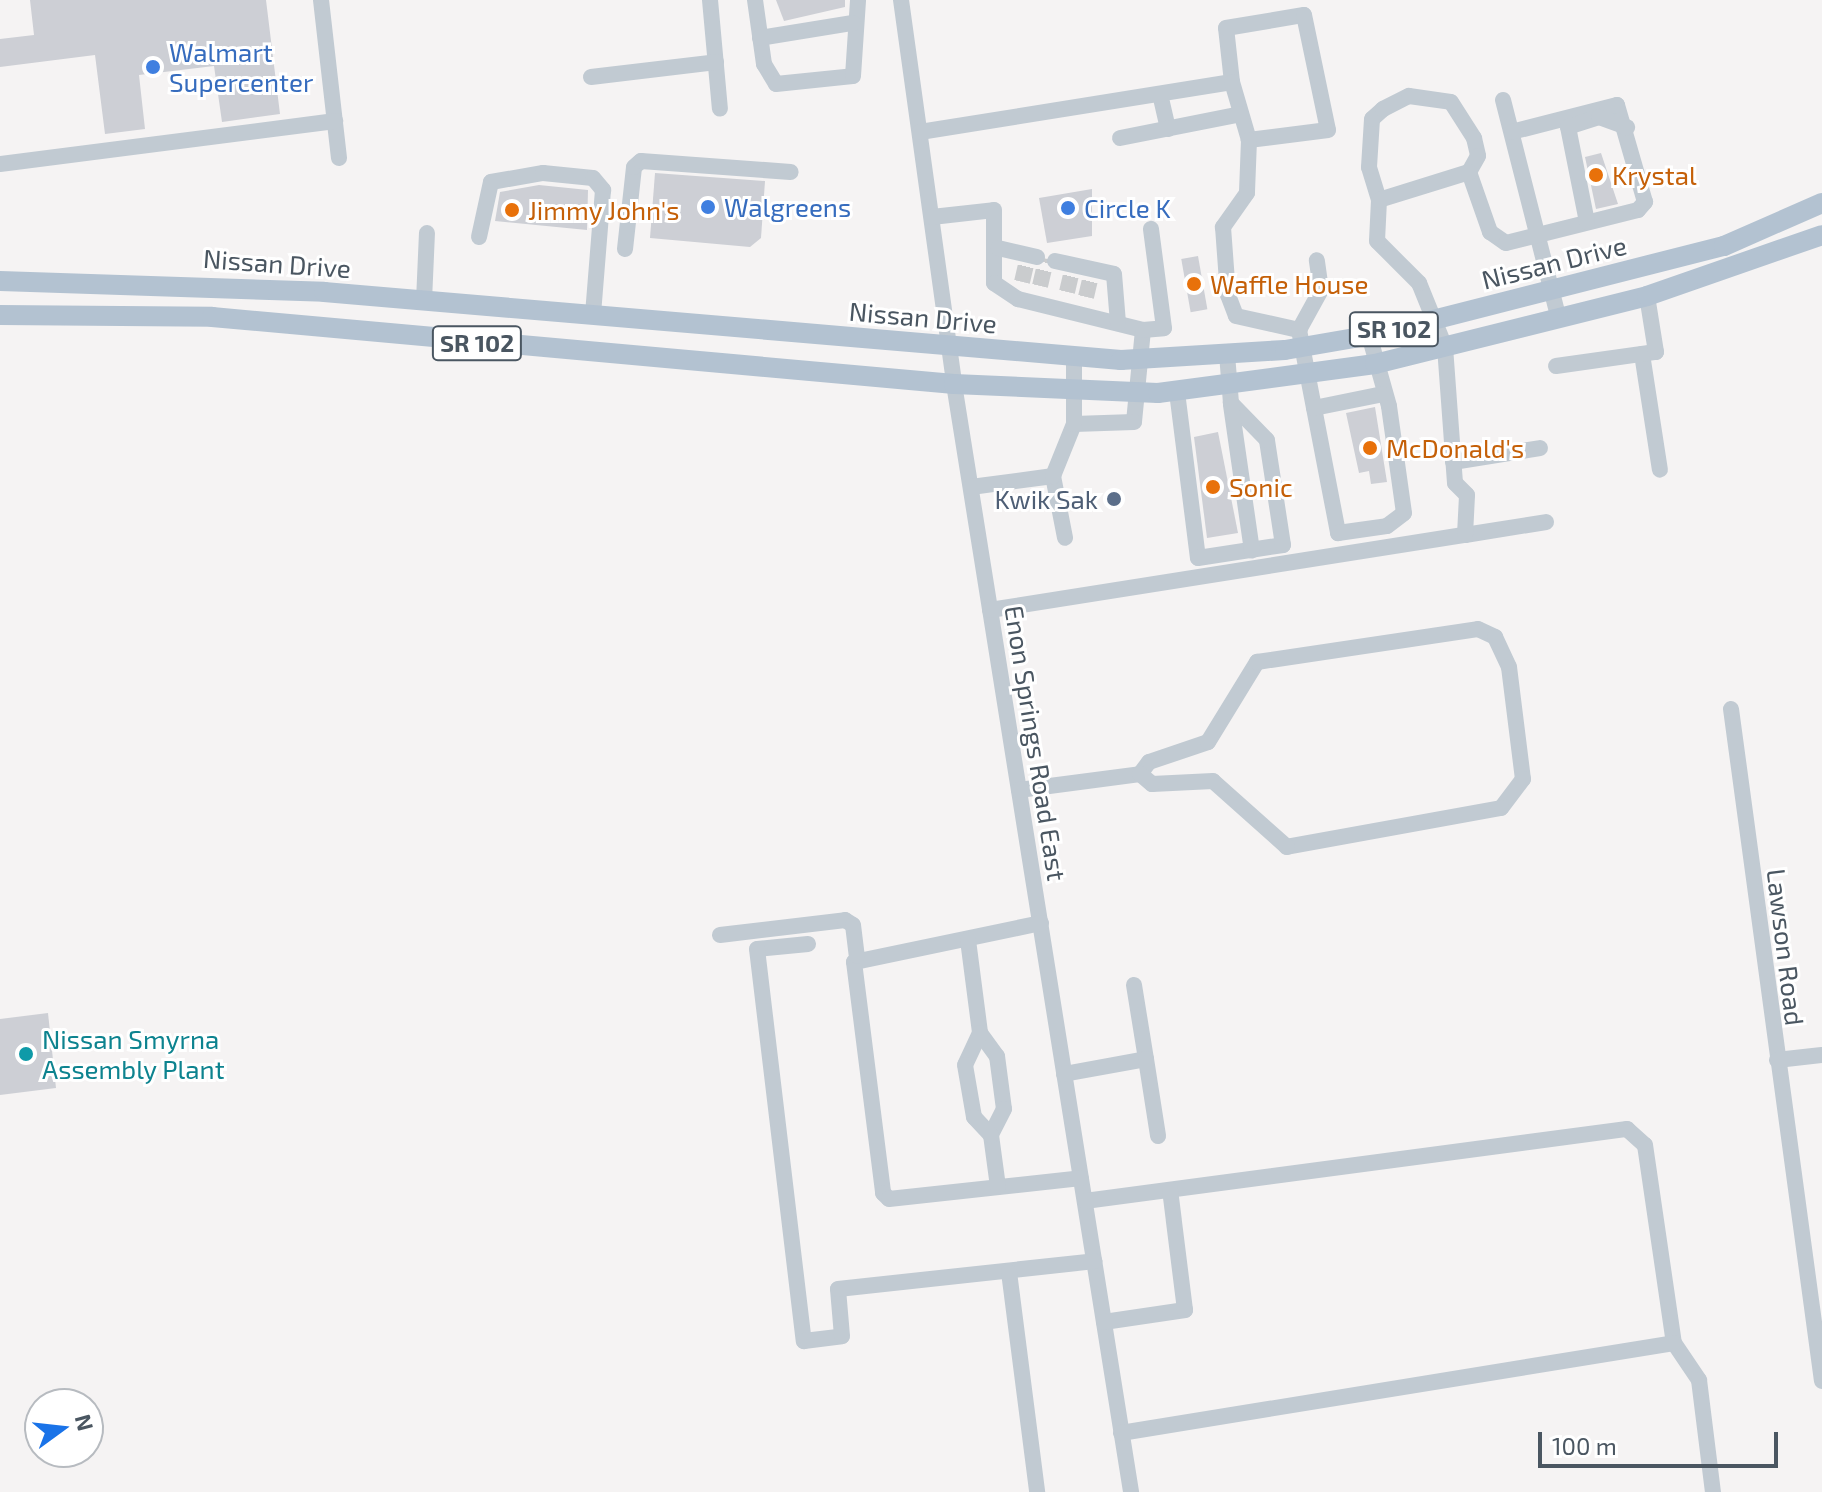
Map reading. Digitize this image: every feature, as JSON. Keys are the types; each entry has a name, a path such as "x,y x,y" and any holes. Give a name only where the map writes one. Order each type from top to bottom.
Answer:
{"main road":[{"name":"Nissan Drive","path":"0,281 160,281 1139,359 1227,354 1301,338 1369,335 1724,246 1822,203"},
{"name":"SR 102","path":"0,315 212,317 954,384 1230,395 1375,364 1647,296 1822,235"}],"street":[{"path":"321,0 339,158"},
{"path":"710,0 720,109"},
{"path":"755,0 760,38 776,84 853,76 853,23 858,0"},
{"name":"Enon Springs Road East","path":"901,0 954,384 1131,1492"},
{"path":"1249,140 1328,130 1304,15 1226,28 1232,82 1249,140 1247,193 1223,227 1228,295 1236,316 1301,338"},
{"path":"760,38 853,23"},
{"path":"591,77 716,62"},
{"path":"920,132 1232,82"},
{"path":"1160,94 1168,129"},
{"path":"1379,200 1469,172 1478,156 1466,115 1451,102 1409,96 1372,119 1369,167 1379,200 1377,241 1419,283 1445,347 1455,483 1467,495 1465,535"},
{"path":"1503,100 1559,319"},
{"path":"1469,172 1490,232 1506,243 1584,223 1645,202 1623,110 1612,104 1512,132"},
{"path":"1120,138 1241,114"},
{"path":"1584,223 1568,127 1599,117 1627,127"},
{"path":"1554,120 1584,223"},
{"path":"0,164 335,121"},
{"path":"625,249 634,167 641,161 791,172"},
{"path":"479,237 491,182 543,173 598,183 599,245 593,315"},
{"path":"932,217 994,210 998,248 994,283 1018,299 1143,330 1164,328 1151,229"},
{"path":"424,301 427,233"},
{"path":"998,248 1031,259"},
{"path":"1317,260 1321,290 1301,338 1340,555"},
{"path":"1055,261 1091,274 1114,274 1118,323"},
{"path":"1018,299 1022,282"},
{"path":"1036,303 1040,286"},
{"path":"1062,310 1067,292"},
{"path":"1556,366 1656,352 1647,296"},
{"path":"1082,314 1086,297"},
{"path":"1074,424 1134,422 1143,330"},
{"path":"1338,533 1387,526 1404,513 1369,335"},
{"path":"1227,354 1252,550"},
{"path":"1642,354 1660,470"},
{"path":"1065,538 1053,476 1074,424 1074,356"},
{"path":"1177,392 1199,577"},
{"path":"1314,408 1383,394"},
{"path":"1230,395 1267,440 1286,563"},
{"path":"1453,462 1540,448"},
{"path":"971,487 1053,476"},
{"path":"990,610 1546,522"},
{"path":"1198,558 1283,545"},
{"path":"1019,790 1140,774 1149,762 1208,742 1257,662 1478,629 1495,637 1509,667 1523,779 1501,808 1287,847 1213,781 1152,784 1140,774"},
{"name":"Lawson Road","path":"1731,709 1822,1381"},
{"path":"720,935 845,920 853,925 883,1193 889,1199 1081,1178"},
{"path":"857,956 968,940 1041,923"},
{"path":"968,940 980,1033 966,1072 974,1117 991,1135"},
{"path":"808,944 757,949 804,1341 842,1336 838,1289 1094,1261"},
{"path":"1134,985 1158,1136"},
{"path":"980,1033 997,1056 1004,1109 991,1135 998,1187"},
{"path":"1777,1060 1822,1055"},
{"path":"1064,1074 1146,1059"},
{"path":"1085,1201 1627,1129 1645,1145 1674,1343 1699,1380 1713,1492"},
{"path":"1104,1322 1185,1310 1170,1190"},
{"path":"1009,1272 1037,1492"},
{"path":"1121,1433 1674,1343"}],"building":[{"name":"Walmart Supercenter","path":"30,0 266,0 280,114 222,122 214,66 139,75 145,129 105,134 95,55 0,67 0,39 34,35"},
{"path":"776,0 845,0 845,7 784,21"},
{"name":"Krystal","path":"1601,153 1618,204 1596,209 1585,157"},
{"name":"Walgreens","path":"655,173 765,181 761,238 750,247 650,238"},
{"path":"539,185 588,190 587,230 495,221 500,192"},
{"name":"Circle K","path":"1092,189 1092,236 1047,243 1039,198"},
{"name":"Waffle House","path":"1198,256 1207,309 1191,312 1181,259"},
{"name":"McDonald's","path":"1375,407 1387,482 1371,484 1369,471 1359,473 1346,413"},
{"name":"Sonic","path":"1218,432 1238,533 1207,538 1194,437"},
{"name":"Nissan Smyrna Assembly Plant","path":"48,1013 56,1088 0,1095 0,1019"}],"tunnel":[{"path":"1040,286 1046,259"},
{"path":"1022,282 1026,264"},
{"path":"1067,292 1071,275"},
{"path":"1086,297 1090,279"}],"place":[{"name":"Walmart Supercenter","path":"153,67"},
{"name":"Krystal","path":"1596,175"},
{"name":"Walgreens","path":"708,207"},
{"name":"Circle K","path":"1068,208"},
{"name":"Jimmy John's","path":"512,210"},
{"name":"Waffle House","path":"1194,284"},
{"name":"McDonald's","path":"1370,448"},
{"name":"Sonic","path":"1213,487"},
{"name":"Kwik Sak","path":"1114,499"},
{"name":"Nissan Smyrna Assembly Plant","path":"26,1054"}]}
